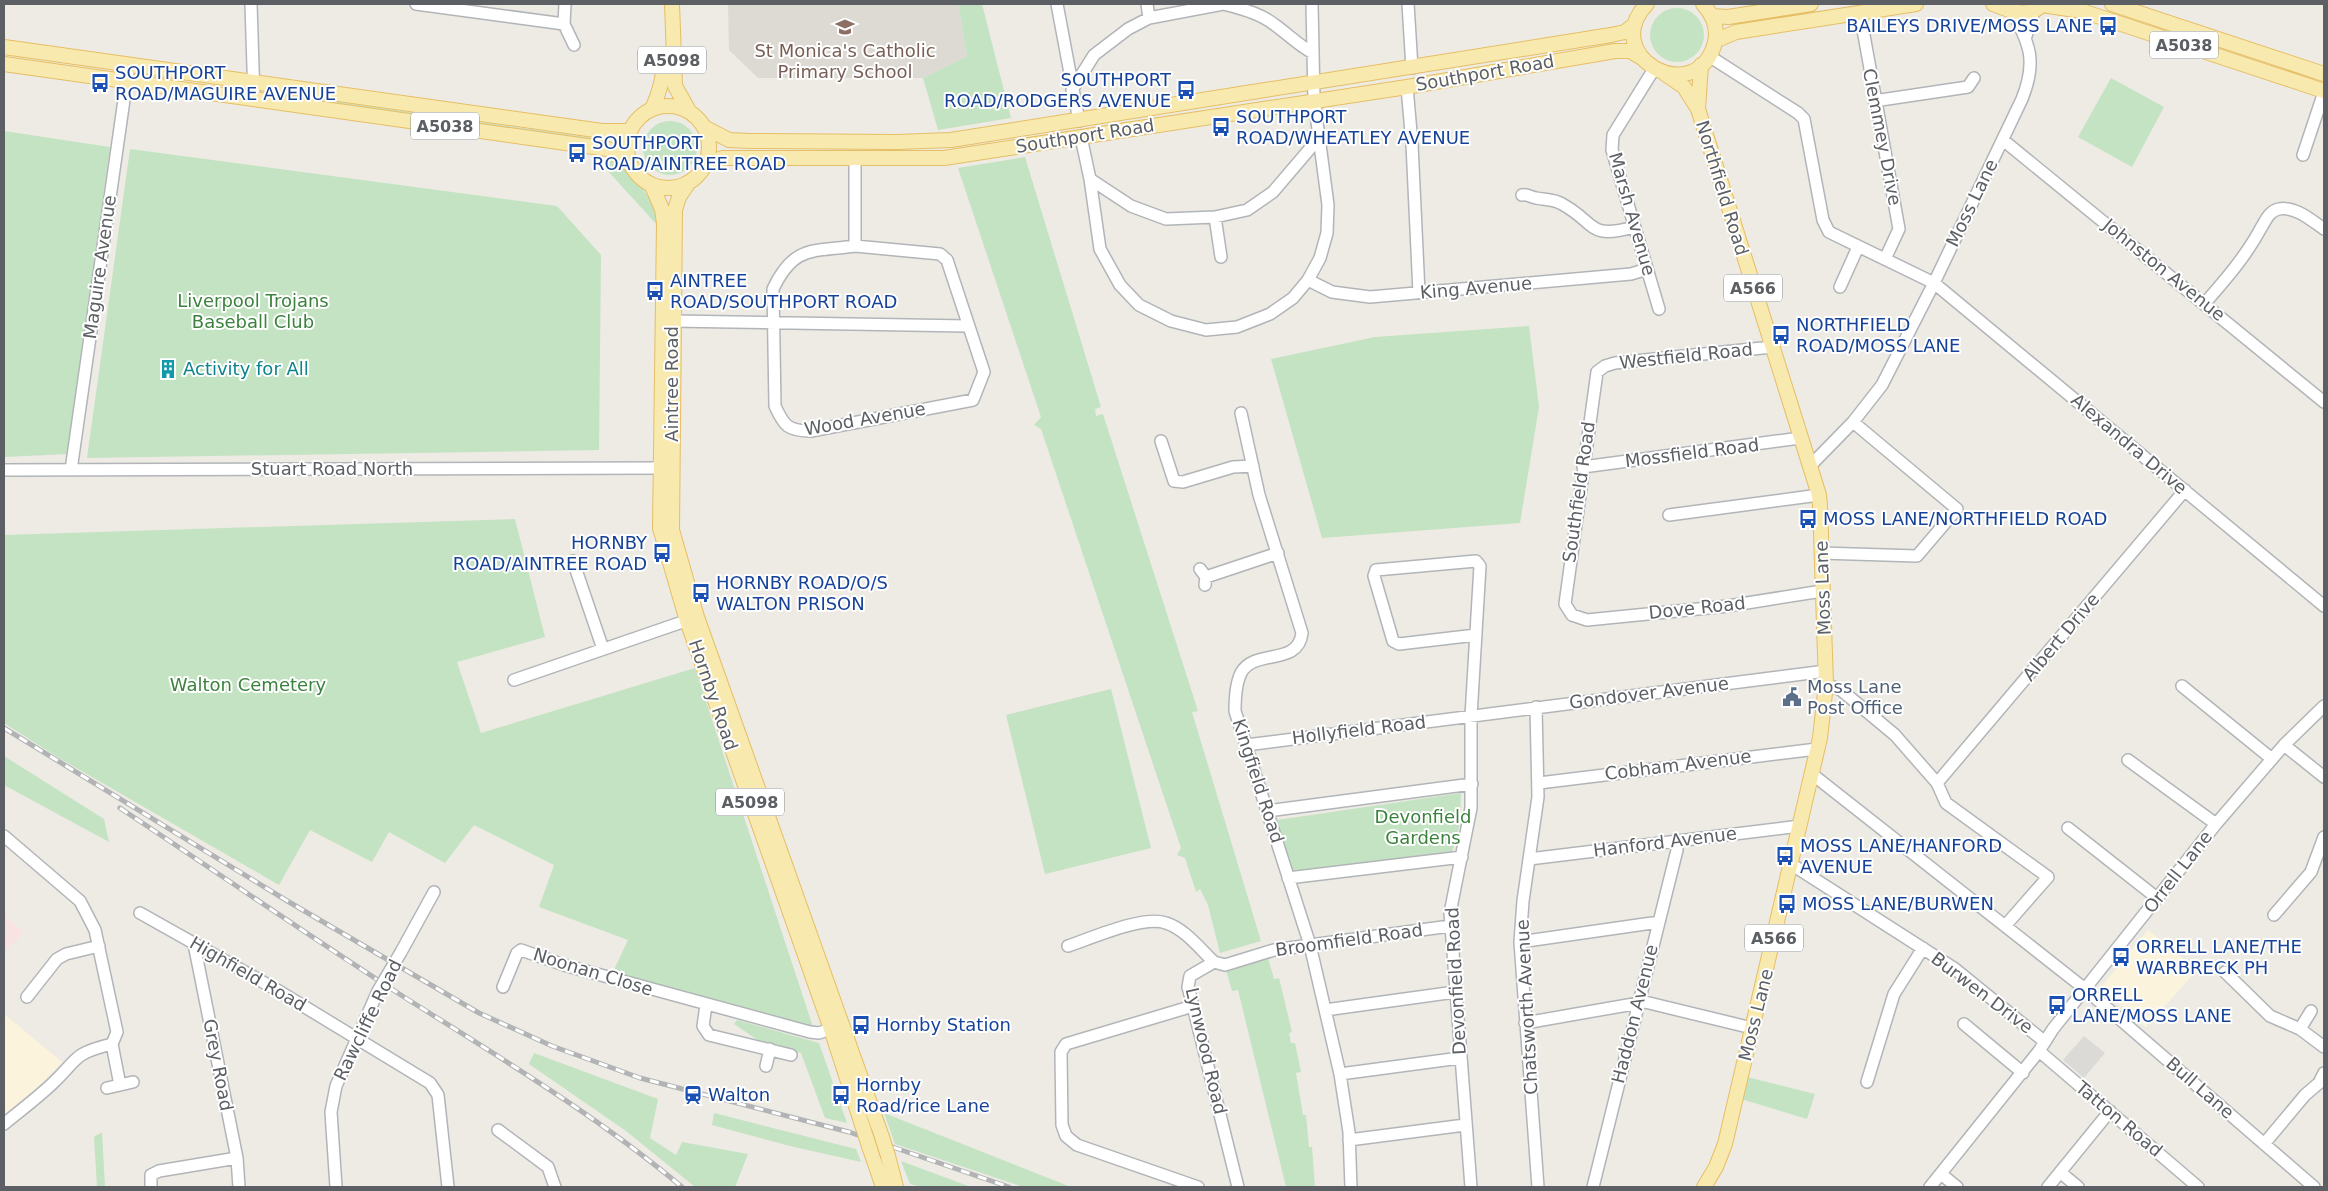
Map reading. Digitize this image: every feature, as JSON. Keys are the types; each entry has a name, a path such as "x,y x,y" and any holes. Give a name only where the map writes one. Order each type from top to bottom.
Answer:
{"main road":[{"name":"A5098","path":"652,109 660,92 664,73 663,4"},
{"name":"A5098","path":"672,4 674,86 689,111"},
{"path":"1642,58 1634,42 1635,24 1646,4"},
{"path":"1703,4 1712,16 1715,28 1715,41 1736,32 1916,4"},
{"path":"1712,16 1728,17 1811,4"},
{"name":"A5038","path":"1994,4 2012,11 2025,13 2040,6 2064,7 2087,13 2324,92"},
{"name":"A5038","path":"2112,4 2134,7 2324,74"},
{"name":"Southport Road","path":"704,127 729,140 897,142 951,140 1611,35 1624,32 1635,24"},
{"name":"Northfield Road","path":"1698,109 1705,61 1715,41"},
{"name":"A5038","path":"4,47 602,132 630,131"},
{"name":"Southport Road","path":"704,166 722,158 944,158 1081,137 1315,106 1407,87 1615,51 1630,51 1642,58"},
{"name":"Northfield Road","path":"1642,58 1684,86 1698,109 1810,466"},
{"path":"1660,71 1684,74 1705,61"},
{"name":"A5038","path":"4,64 608,149 631,165 637,174 650,184"},
{"path":"631,165 627,146 630,131 638,119 652,109 675,106 689,111 704,127 709,144 708,156 704,166 688,182 670,188 650,184"},
{"name":"Aintree Road","path":"672,530 674,210 678,197 688,182"},
{"name":"Hornby Road","path":"650,184 662,209 664,222 660,528 836,1027 882,1137 896,1187"},
{"name":"Moss Lane","path":"1704,1187 1716,1167 1725,1144 1817,749 1826,678 1819,495 1810,466"},
{"name":"Hornby Road","path":"672,530 692,619"},
{"name":"Hornby Road","path":"836,1027 864,1131 883,1187"}],"street":[{"path":"251,4 255,82 254,99"},
{"path":"416,4 564,24"},
{"path":"565,4 564,24 574,44"},
{"path":"1057,4 1079,120"},
{"path":"1147,4 1149,18"},
{"path":"1072,90 1094,55 1128,29 1149,18 1224,4 1258,14 1275,24 1297,45 1313,53"},
{"path":"1081,137 1090,180 1100,249 1120,285 1139,305 1171,321 1206,330 1237,327 1270,314 1293,298 1308,280 1320,258 1327,233 1328,205 1315,106 1312,4"},
{"path":"1408,4 1412,68"},
{"name":"Moss Lane","path":"2026,36 2040,6"},
{"name":"Moss Lane","path":"1810,466 1852,422 1882,385 1934,283 2022,98 2030,75 2031,54 2026,36 2012,11"},
{"name":"Clemmey Drive","path":"1860,13 1874,101 1899,229 1885,259"},
{"name":"Alexandra Drive","path":"1705,61 1802,116 1825,225 1832,234 1934,283 2324,606"},
{"name":"Maguire Avenue","path":"72,470 129,65"},
{"name":"Marsh Avenue","path":"1659,309 1613,156 1612,139 1660,71"},
{"path":"1874,101 1968,87 1974,78"},
{"path":"1407,87 1412,133 1419,293"},
{"path":"2303,155 2324,92"},
{"path":"1090,180 1131,206 1166,219 1215,217 1246,210 1273,192 1319,138"},
{"name":"Johnston Avenue","path":"2002,140 2205,303 2324,402"},
{"path":"854,158 855,246"},
{"path":"1522,195 1528,194 1535,198 1552,200 1562,204 1592,228 1601,232 1610,233 1634,227"},
{"path":"2205,303 2248,252 2270,213 2277,210 2290,209 2324,229"},
{"path":"1215,217 1221,257"},
{"path":"672,321 967,326 947,260 940,254 855,246 800,254 793,260 781,272 773,289 774,322"},
{"path":"1840,287 1858,247"},
{"name":"King Avenue","path":"1308,280 1324,289 1352,296 1370,297 1631,274 1648,269"},
{"name":"Wood Avenue","path":"774,322 775,406 782,423 795,432 811,432 974,400 984,372 967,326"},
{"name":"Westfield Road","path":"1600,368 1615,363 1772,347"},
{"name":"Southfield Road","path":"1572,615 1566,608 1565,598 1595,377 1600,368"},
{"name":"Kingfield Road","path":"1241,413 1259,495 1301,629 1301,640 1293,650 1250,663 1241,672 1235,711 1310,945 1340,1074 1349,1140 1351,1187"},
{"path":"1822,553 1917,556 1958,509 1852,422"},
{"name":"Mossfield Road","path":"1583,467 1800,438"},
{"path":"1161,441 1174,481 1183,482 1223,470 1253,466"},
{"name":"Stuart Road North","path":"4,470 660,468"},
{"name":"Albert Drive","path":"1937,783 2185,490"},
{"path":"1668,515 1819,495"},
{"path":"1204,577 1278,553"},
{"name":"Devonfield Road","path":"1471,1187 1450,908 1469,823 1472,784 1471,716 1476,635 1480,566 1476,561 1376,570 1374,576 1393,641 1399,644 1476,635"},
{"path":"573,562 602,649"},
{"name":"Dove Road","path":"1572,615 1587,620 1728,606 1822,591"},
{"path":"514,680 692,619"},
{"path":"1826,678 1895,735 1937,783 1946,803 2048,878 2005,926"},
{"name":"Gondover Avenue","path":"1471,716 1536,707 1826,678"},
{"path":"2182,686 2272,759"},
{"name":"Orrell Lane","path":"1930,1187 2023,1073 2085,989 2216,824 2284,745 2324,706"},
{"name":"Chatsworth Avenue","path":"1536,707 1539,782 1536,816 1523,901 1520,942 1538,1187"},
{"name":"Hollyfield Road","path":"1246,745 1471,716"},
{"path":"2284,745 2324,777"},
{"name":"Cobham Avenue","path":"1539,782 1817,749"},
{"path":"2128,760 2216,824"},
{"name":"Bull Lane","path":"1812,774 2085,989 2314,1187"},
{"path":"1267,811 1472,784"},
{"name":"Hanford Avenue","path":"1529,859 1800,826"},
{"path":"2068,828 2157,898"},
{"path":"4,836 80,901 89,914 99,946 117,1032 112,1044 120,1085"},
{"path":"2274,915 2311,872 2324,837"},
{"name":"Haddon Avenue","path":"1593,1187 1677,850 1677,841"},
{"path":"1288,878 1462,857"},
{"name":"Burwen Drive","path":"1791,864 1955,968 2042,1047"},
{"name":"Rawcliffe Road","path":"336,1187 331,1112 336,1086 356,1037 378,991 434,892"},
{"name":"Highfield Road","path":"140,912 356,1037 430,1083 438,1096 448,1187"},
{"path":"1068,946 1145,921 1166,923 1187,936 1219,964"},
{"path":"1520,942 1659,922"},
{"name":"Broomfield Road","path":"1248,957 1269,951 1450,926"},
{"name":"Grey Road","path":"194,944 237,1158 239,1187"},
{"path":"27,998 57,959 66,954 99,946"},
{"path":"1866,1082 1894,994 1923,948"},
{"name":"Noonan Close","path":"503,987 517,953 521,950 564,965 810,1032 819,1033 836,1027"},
{"name":"Lynwood Road","path":"1238,1187 1188,987 1190,976 1219,964 1248,957"},
{"path":"2225,972 2270,1016 2300,1029 2324,1047"},
{"path":"1325,1010 1455,992"},
{"path":"1525,1023 1638,1003 1655,1003 1752,1028"},
{"path":"706,1005 703,1023 708,1035 790,1055"},
{"path":"1193,1006 1066,1044 1061,1052 1062,1125 1066,1136 1077,1145 1198,1187"},
{"path":"2300,1029 2311,1011"},
{"path":"1964,1024 2023,1073"},
{"path":"4,1124 53,1083 73,1059 88,1050 112,1044"},
{"name":"Tatton Road","path":"2042,1047 2110,1111 2198,1187"},
{"path":"766,1066 770,1049"},
{"path":"1340,1074 1460,1058"},
{"path":"2264,1144 2305,1095 2318,1083 2324,1073"},
{"path":"107,1088 133,1082"},
{"path":"2048,1187 2110,1111"},
{"path":"1349,1140 1465,1125"},
{"path":"498,1130 548,1167 555,1187"},
{"path":"151,1187 150,1175 159,1171 237,1158"},
{"path":"2060,1172 2078,1187"},
{"path":"1941,1174 1957,1187"}],"shaded area":[{"name":"St Monica's Catholic Primary School","path":"728,4 958,4 967,56 923,78 758,78 729,50"},
{"path":"4,916 24,932 4,953"},
{"path":"2148,930 2197,970 2146,1027 2100,988"},
{"path":"4,1014 62,1062 40,1085 4,1116"},
{"path":"2084,1036 2105,1053 2084,1078 2063,1060"}],"green space":[{"path":"958,4 982,4 1011,118 938,130 923,78 967,56"},
{"path":"1672,8 1682,8 1692,12 1700,20 1704,35 1700,50 1692,58 1682,62 1672,62 1662,58 1654,50 1650,40 1650,30 1654,20 1662,12"},
{"path":"2111,78 2164,107 2132,167 2078,137"},
{"path":"274,93 607,140 607,144 274,98"},
{"path":"670,121 680,123 689,129 695,138 697,148 695,158 689,167 680,173 670,175 660,173 651,167 645,158 643,148 645,138 651,129 660,123"},
{"path":"4,131 110,147 67,454 4,457"},
{"name":"Liverpool Trojans Baseball Club","path":"130,149 557,206 601,255 599,450 87,458"},
{"path":"1025,157 1101,407 1095,409 1096,416 1103,414 1198,711 1192,712 1261,941 1220,953 1208,905 1200,889 1196,892 1185,858 1177,855 1181,848 1041,429 1034,425 1041,417 958,168"},
{"path":"609,158 626,170 648,196 658,226 607,170"},
{"path":"1529,326 1539,407 1520,523 1322,538 1271,359 1375,337"},
{"name":"Walton Cemetery","path":"515,519 545,637 457,662 481,733 695,668 813,1027 613,972 628,940 539,907 554,865 474,825 445,863 389,832 372,862 310,830 279,885 59,758 4,723 4,535"},
{"path":"1111,689 1151,848 1045,874 1006,715"},
{"path":"4,756 104,819 109,842 4,785"},
{"name":"Devonfield Gardens","path":"1461,793 1460,823 1452,853 1293,872 1277,820"},
{"path":"1268,958 1274,979 1279,978 1292,1032 1289,1033 1291,1043 1295,1043 1301,1072 1296,1073 1303,1115 1306,1115 1309,1147 1312,1147 1315,1187 1286,1187 1238,990 1232,991 1226,970"},
{"path":"737,1020 819,1043 847,1123 825,1118 801,1053 762,1043 734,1024"},
{"path":"534,1053 658,1099 650,1138 676,1155 682,1142 748,1154 735,1187 695,1187 626,1131 529,1064"},
{"path":"1747,1077 1815,1094 1807,1119 1741,1099"},
{"path":"714,1113 856,1149 861,1162 790,1146 712,1125"},
{"path":"884,1113 1071,1187 1023,1187 895,1144"},
{"path":"102,1132 105,1187 97,1187 94,1137"},
{"path":"901,1161 971,1187 921,1187 910,1184"}],"railway":[{"path":"4,728 289,902 479,1013 552,1046 640,1078 849,1132 1009,1187"},
{"path":"120,808 368,974 511,1064 581,1111 616,1135 682,1187"}],"place":[{"name":"BAILEYS DRIVE/MOSS LANE","path":"2108,26"},
{"name":"St Monica's Catholic Primary School","path":"845,27"},
{"name":"SOUTHPORT ROAD/MAGUIRE AVENUE","path":"100,83"},
{"name":"SOUTHPORT ROAD/RODGERS AVENUE","path":"1186,90"},
{"name":"SOUTHPORT ROAD/WHEATLEY AVENUE","path":"1221,127"},
{"name":"SOUTHPORT ROAD/AINTREE ROAD","path":"577,153"},
{"name":"AINTREE ROAD/SOUTHPORT ROAD","path":"655,291"},
{"name":"NORTHFIELD ROAD/MOSS LANE","path":"1781,335"},
{"name":"Activity for All","path":"168,369"},
{"name":"MOSS LANE/NORTHFIELD ROAD","path":"1808,519"},
{"name":"HORNBY ROAD/AINTREE ROAD","path":"662,553"},
{"name":"HORNBY ROAD/O/S WALTON PRISON","path":"701,593"},
{"name":"Moss Lane Post Office","path":"1792,697"},
{"name":"MOSS LANE/HANFORD AVENUE","path":"1785,856"},
{"name":"MOSS LANE/BURWEN","path":"1787,904"},
{"name":"ORRELL LANE/THE WARBRECK PH","path":"2121,957"},
{"name":"ORRELL LANE/MOSS LANE","path":"2057,1005"},
{"name":"Hornby Station","path":"861,1025"},
{"name":"Walton","path":"693,1095"},
{"name":"Hornby Road/rice Lane","path":"841,1095"}]}
